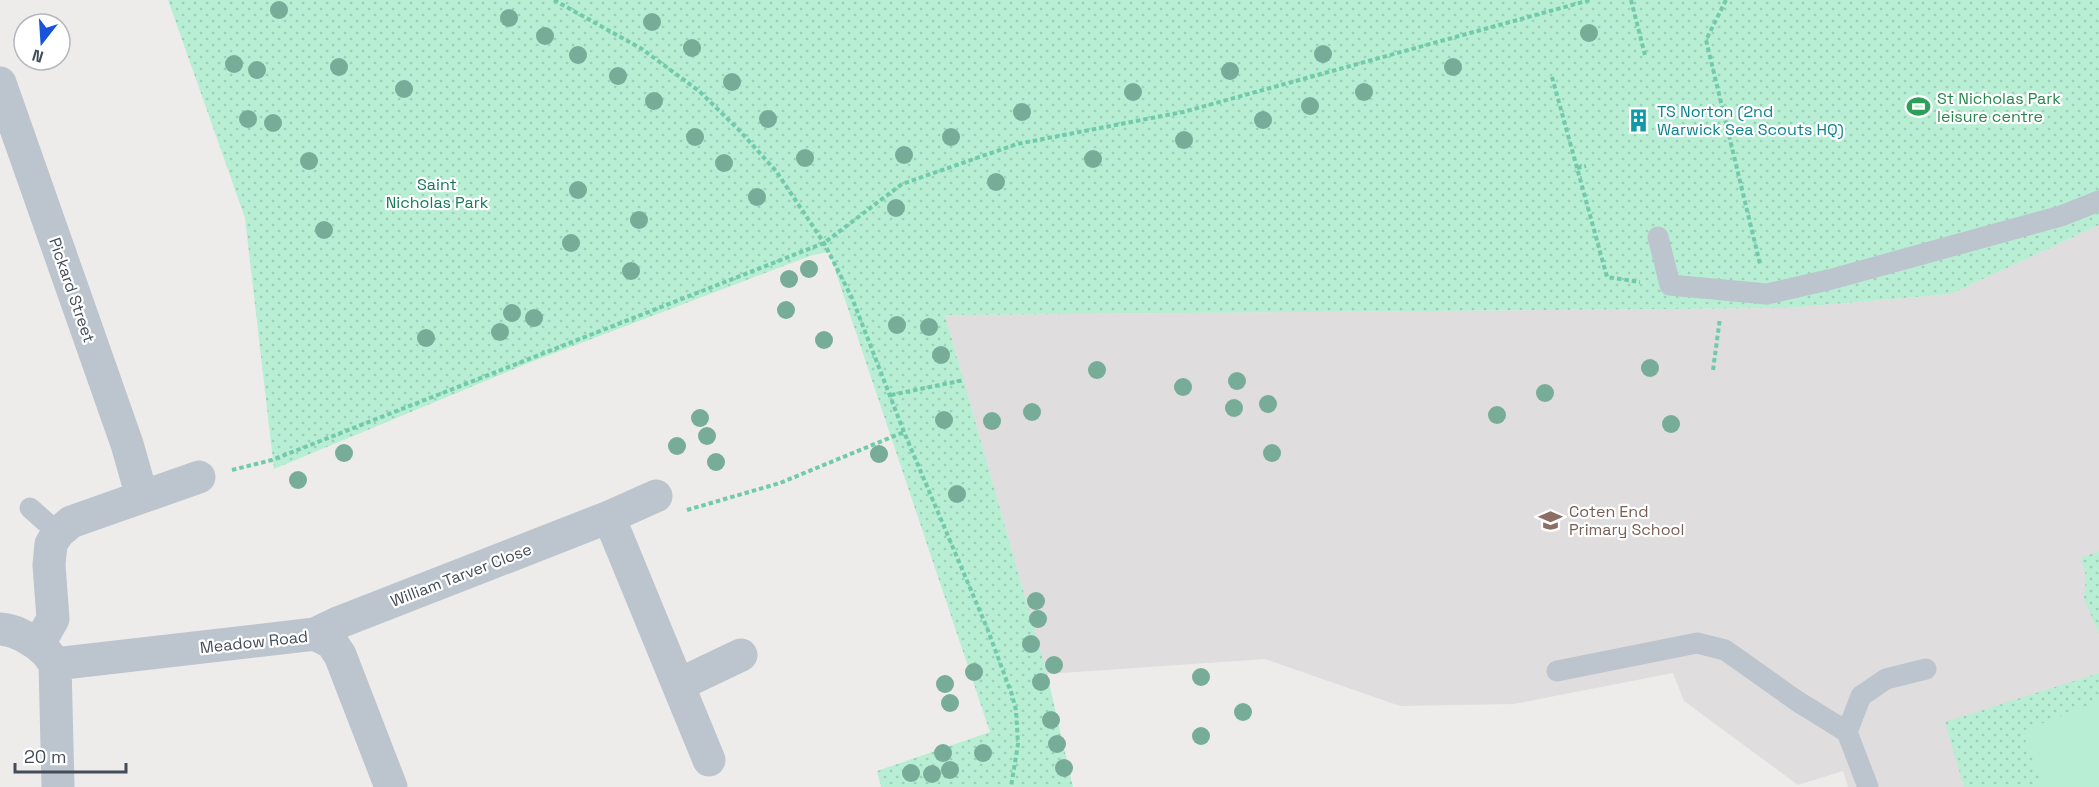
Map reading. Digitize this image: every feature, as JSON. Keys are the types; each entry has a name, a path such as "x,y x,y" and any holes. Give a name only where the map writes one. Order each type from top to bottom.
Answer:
{"street":[{"name":"Pickard Street","path":"0,83 127,444 142,497"},
{"path":"58,787 46,654 53,619 49,566 51,544 58,533 71,522 199,477"},
{"name":"William Tarver Close","path":"315,634 340,622 609,517 667,504"},
{"path":"609,517 709,760"},
{"path":"0,629 22,635 46,654"},
{"name":"Meadow Road","path":"46,654 315,634 332,642 340,655 391,787"},
{"path":"678,685 741,655"}],"lane":[{"path":"1658,237 1670,285 1767,294 1833,279 2039,222 2099,201"},
{"path":"30,508 58,533"},
{"path":"1557,671 1697,643 1725,650 1797,701 1847,732 1868,787"},
{"path":"1847,732 1861,696 1886,679 1926,669"}],"path":[{"path":"554,0 642,49 699,91 776,171 824,243 852,298 904,432 987,628 1012,695 1016,710 1018,744 1011,787"},
{"path":"199,477 272,460 824,243 902,184 1017,144 1183,112 1590,0"},
{"path":"1631,0 1645,55"},
{"path":"1726,0 1706,40 1767,294"},
{"path":"1552,77 1607,278 1670,285"},
{"path":"1578,168 1586,166"},
{"path":"1713,370 1721,308 1733,291"},
{"path":"891,395 964,380"},
{"path":"667,504 780,483 904,432"}],"shaded area":[{"name":"Coten End Primary School","path":"2099,225 2099,787 1848,787 1843,771 1798,785 1684,701 1673,673 1514,704 1400,706 1265,659 1047,674 945,315 1788,308 1951,294"}],"green space":[{"name":"Saint Nicholas Park","path":"168,0 2099,0 2099,225 1951,294 1788,308 945,315 1047,674 1073,787 881,787 877,771 990,732 829,252 813,255 531,362 274,469 245,218"},
{"path":"2099,552 2099,633 2084,599 2086,576 2081,557"},
{"path":"2099,673 2099,787 1964,787 1945,722"},
{"path":"2099,702 2099,787 2043,787 2022,731"}],"place":[{"name":"St Nicholas Park leisure centre","path":"1919,107"},
{"name":"TS Norton (2nd Warwick Sea Scouts HQ)","path":"1639,120"},
{"name":"Coten End Primary School","path":"1551,520"}]}
